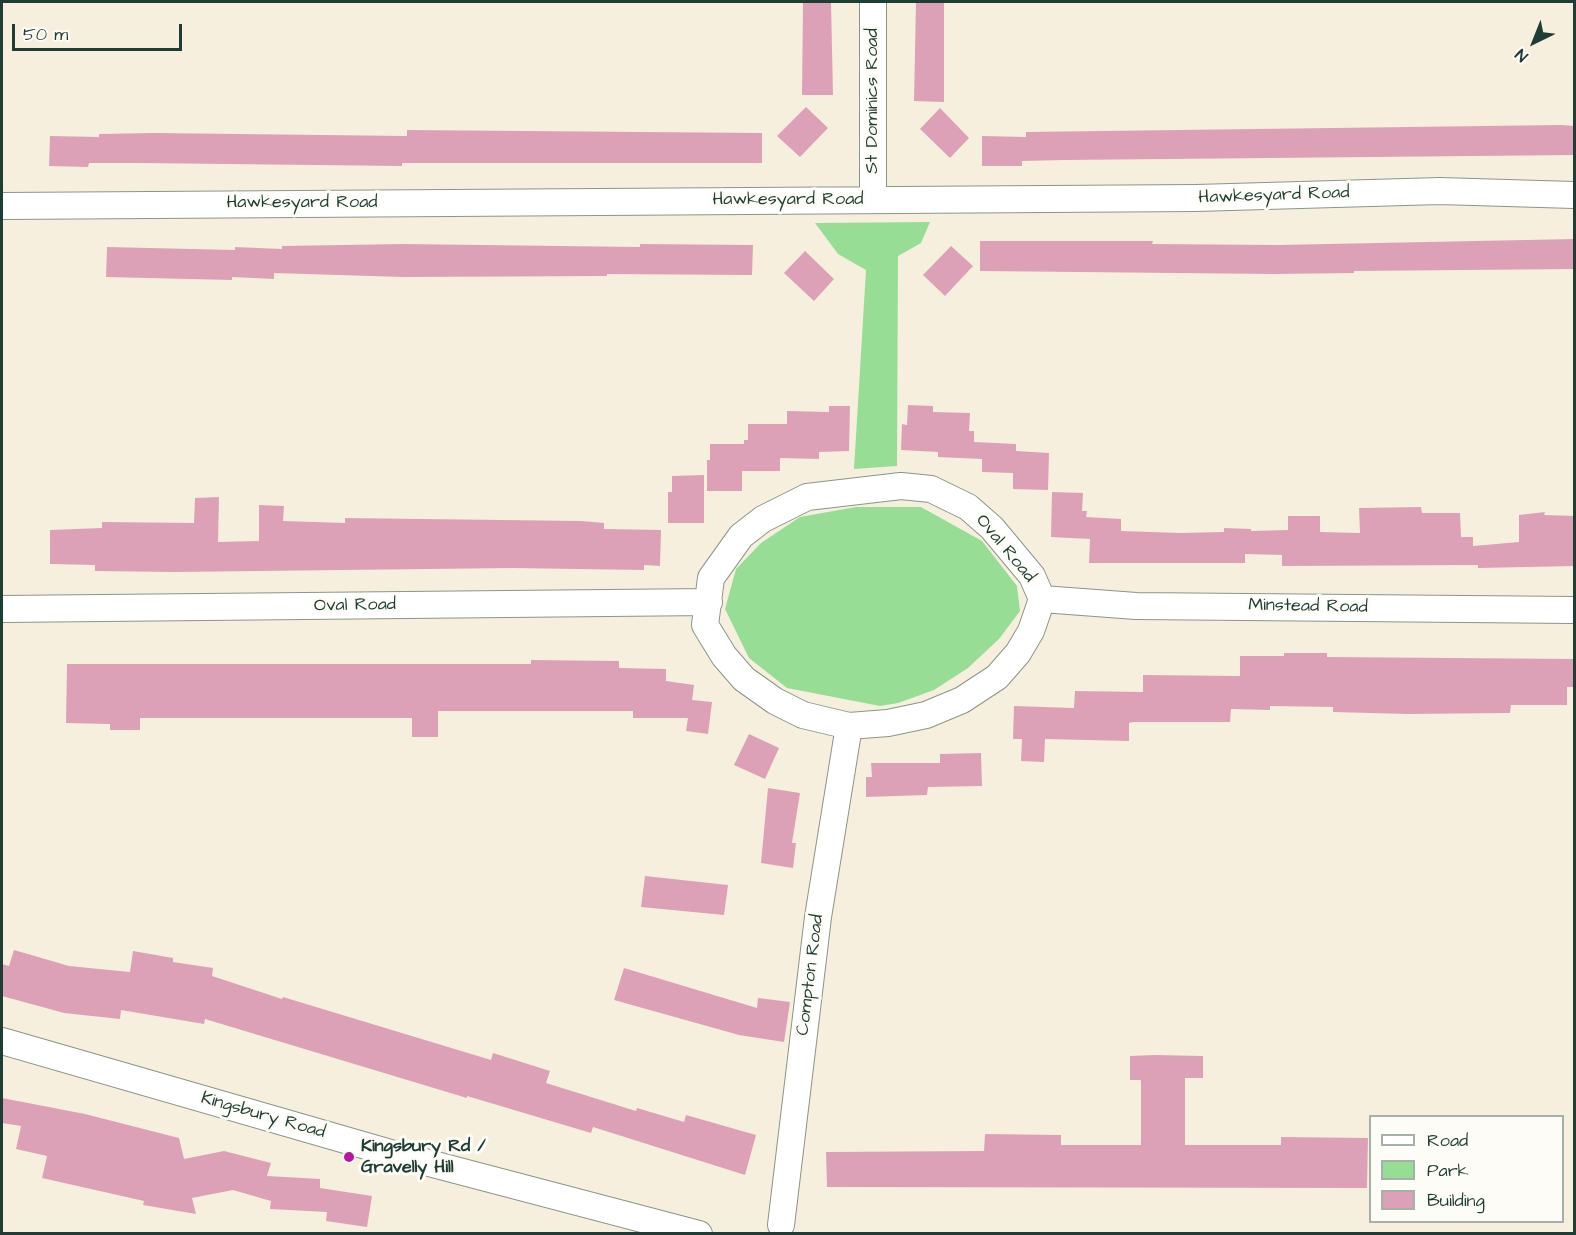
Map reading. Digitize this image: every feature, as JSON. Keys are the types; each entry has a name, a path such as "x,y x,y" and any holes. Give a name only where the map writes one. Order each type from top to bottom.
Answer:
{"street":[{"name":"St Dominics Road","path":"873,2 873,200"},
{"name":"Hawkesyard Road","path":"2,206 1196,198 1440,191 1575,195"},
{"name":"Oval Road","path":"901,486 932,489 968,507 992,528 1032,576 1042,599 1031,631 1018,653 997,677 962,700 926,715 888,723 849,726 803,715 775,701 744,679 724,656 705,625 709,603 711,578 741,536 763,519 807,497 901,486"},
{"name":"Minstead Road","path":"1042,599 1136,606 1575,610"},
{"name":"Oval Road","path":"2,609 709,603"},
{"name":"Compton Road","path":"781,1225 818,916 849,726"},
{"name":"Kingsbury Road","path":"2,1041 387,1152 699,1233"}],"green space":[{"path":"930,222 921,243 898,256 897,466 854,469 866,270 838,254 815,223"},
{"path":"856,507 921,507 982,541 1017,586 1020,611 999,639 968,668 934,690 898,703 880,706 787,688 749,658 725,609 736,569 761,543 800,517"}],"building":[{"path":"803,2 831,2 833,95 802,95"},
{"path":"916,2 944,2 944,102 914,101"},
{"path":"806,107 828,128 800,157 777,136"},
{"path":"940,108 969,138 950,158 920,129"},
{"path":"1575,126 1575,155 1065,160 1022,161 1022,166 982,166 982,136 1026,137 1026,132"},
{"path":"407,130 762,133 762,163 402,163 402,166 89,163 88,167 49,166 50,136 99,137 99,134 154,133 407,136"},
{"path":"1575,239 1575,269 1274,274 980,271 980,241 1153,241 1152,244 1278,245"},
{"path":"403,244 640,247 640,244 753,245 752,275 607,274 607,276 403,277 274,273 274,279 232,277 232,280 106,277 107,247 235,250 235,247 282,249 282,246"},
{"path":"951,246 973,266 945,296 923,275"},
{"path":"805,251 834,279 814,301 784,273"},
{"path":"908,405 933,406 933,412 970,413 969,431 974,431 974,442 1016,444 1016,451 1049,453 1048,490 1013,489 1013,473 982,472 982,459 938,457 938,452 901,450 902,424 907,425"},
{"path":"829,406 850,406 849,451 819,452 819,459 780,458 780,471 742,471 742,491 707,491 707,460 710,460 710,444 744,444 744,440 748,440 748,424 787,424 787,411 829,412"},
{"path":"704,475 704,523 668,523 668,492 672,492 672,476"},
{"path":"1052,492 1083,493 1082,511 1087,511 1086,517 1121,519 1121,531 1224,532 1224,528 1251,529 1251,531 1288,530 1288,516 1320,516 1320,532 1360,533 1359,508 1421,507 1422,513 1460,513 1461,537 1473,537 1473,546 1519,542 1519,515 1545,512 1544,515 1575,516 1575,566 1478,568 1478,565 1282,566 1282,555 1245,554 1245,563 1089,563 1090,539 1051,537"},
{"path":"219,497 218,542 259,541 259,505 284,506 283,521 345,523 345,518 581,521 604,523 604,529 661,530 660,566 644,565 644,570 512,568 174,572 95,571 95,565 50,564 50,530 102,528 102,522 194,523 195,498"},
{"path":"1284,653 1327,653 1327,657 1575,659 1575,687 1567,687 1567,705 1511,705 1510,713 1333,712 1333,707 1270,706 1270,710 1231,709 1230,722 1133,722 1129,723 1129,741 1045,739 1044,762 1021,761 1022,739 1013,739 1014,706 1074,708 1075,691 1143,692 1143,675 1240,676 1240,656 1284,656"},
{"path":"531,660 619,661 619,668 666,669 666,681 694,685 692,700 712,702 708,734 686,731 688,718 633,718 633,711 438,711 438,737 412,737 412,718 140,718 140,730 110,730 110,724 66,723 67,664 531,664"},
{"path":"749,734 779,748 765,779 734,765"},
{"path":"981,753 982,786 928,787 927,795 866,797 866,777 872,777 871,763 940,763 940,754"},
{"path":"768,788 800,793 792,843 796,843 793,868 761,863"},
{"path":"645,876 728,885 724,915 641,907"},
{"path":"14,950 69,966 130,972 133,951 173,958 173,962 213,968 212,976 282,999 283,997 491,1060 493,1053 550,1071 546,1083 636,1111 637,1108 684,1122 686,1115 756,1135 745,1175 593,1127 591,1133 205,1019 204,1024 121,1010 120,1019 64,1013 2,996 2,964 9,966"},
{"path":"624,968 757,1008 758,998 790,1002 784,1042 739,1035 614,1000"},
{"path":"1130,1056 1203,1056 1203,1078 1185,1078 1185,1145 1281,1145 1281,1137 1368,1138 1367,1188 827,1187 826,1152 984,1151 985,1134 1061,1135 1061,1145 1141,1145 1141,1080 1130,1080"},
{"path":"2,1098 85,1114 179,1138 184,1159 224,1151 271,1163 267,1176 320,1179 320,1188 372,1196 367,1227 326,1221 327,1212 270,1209 271,1201 233,1190 192,1198 196,1214 143,1205 144,1201 42,1178 47,1156 16,1149 21,1126 2,1123"}],"place":[{"name":"Kingsbury Rd / Gravelly Hill","path":"349,1157"}]}
